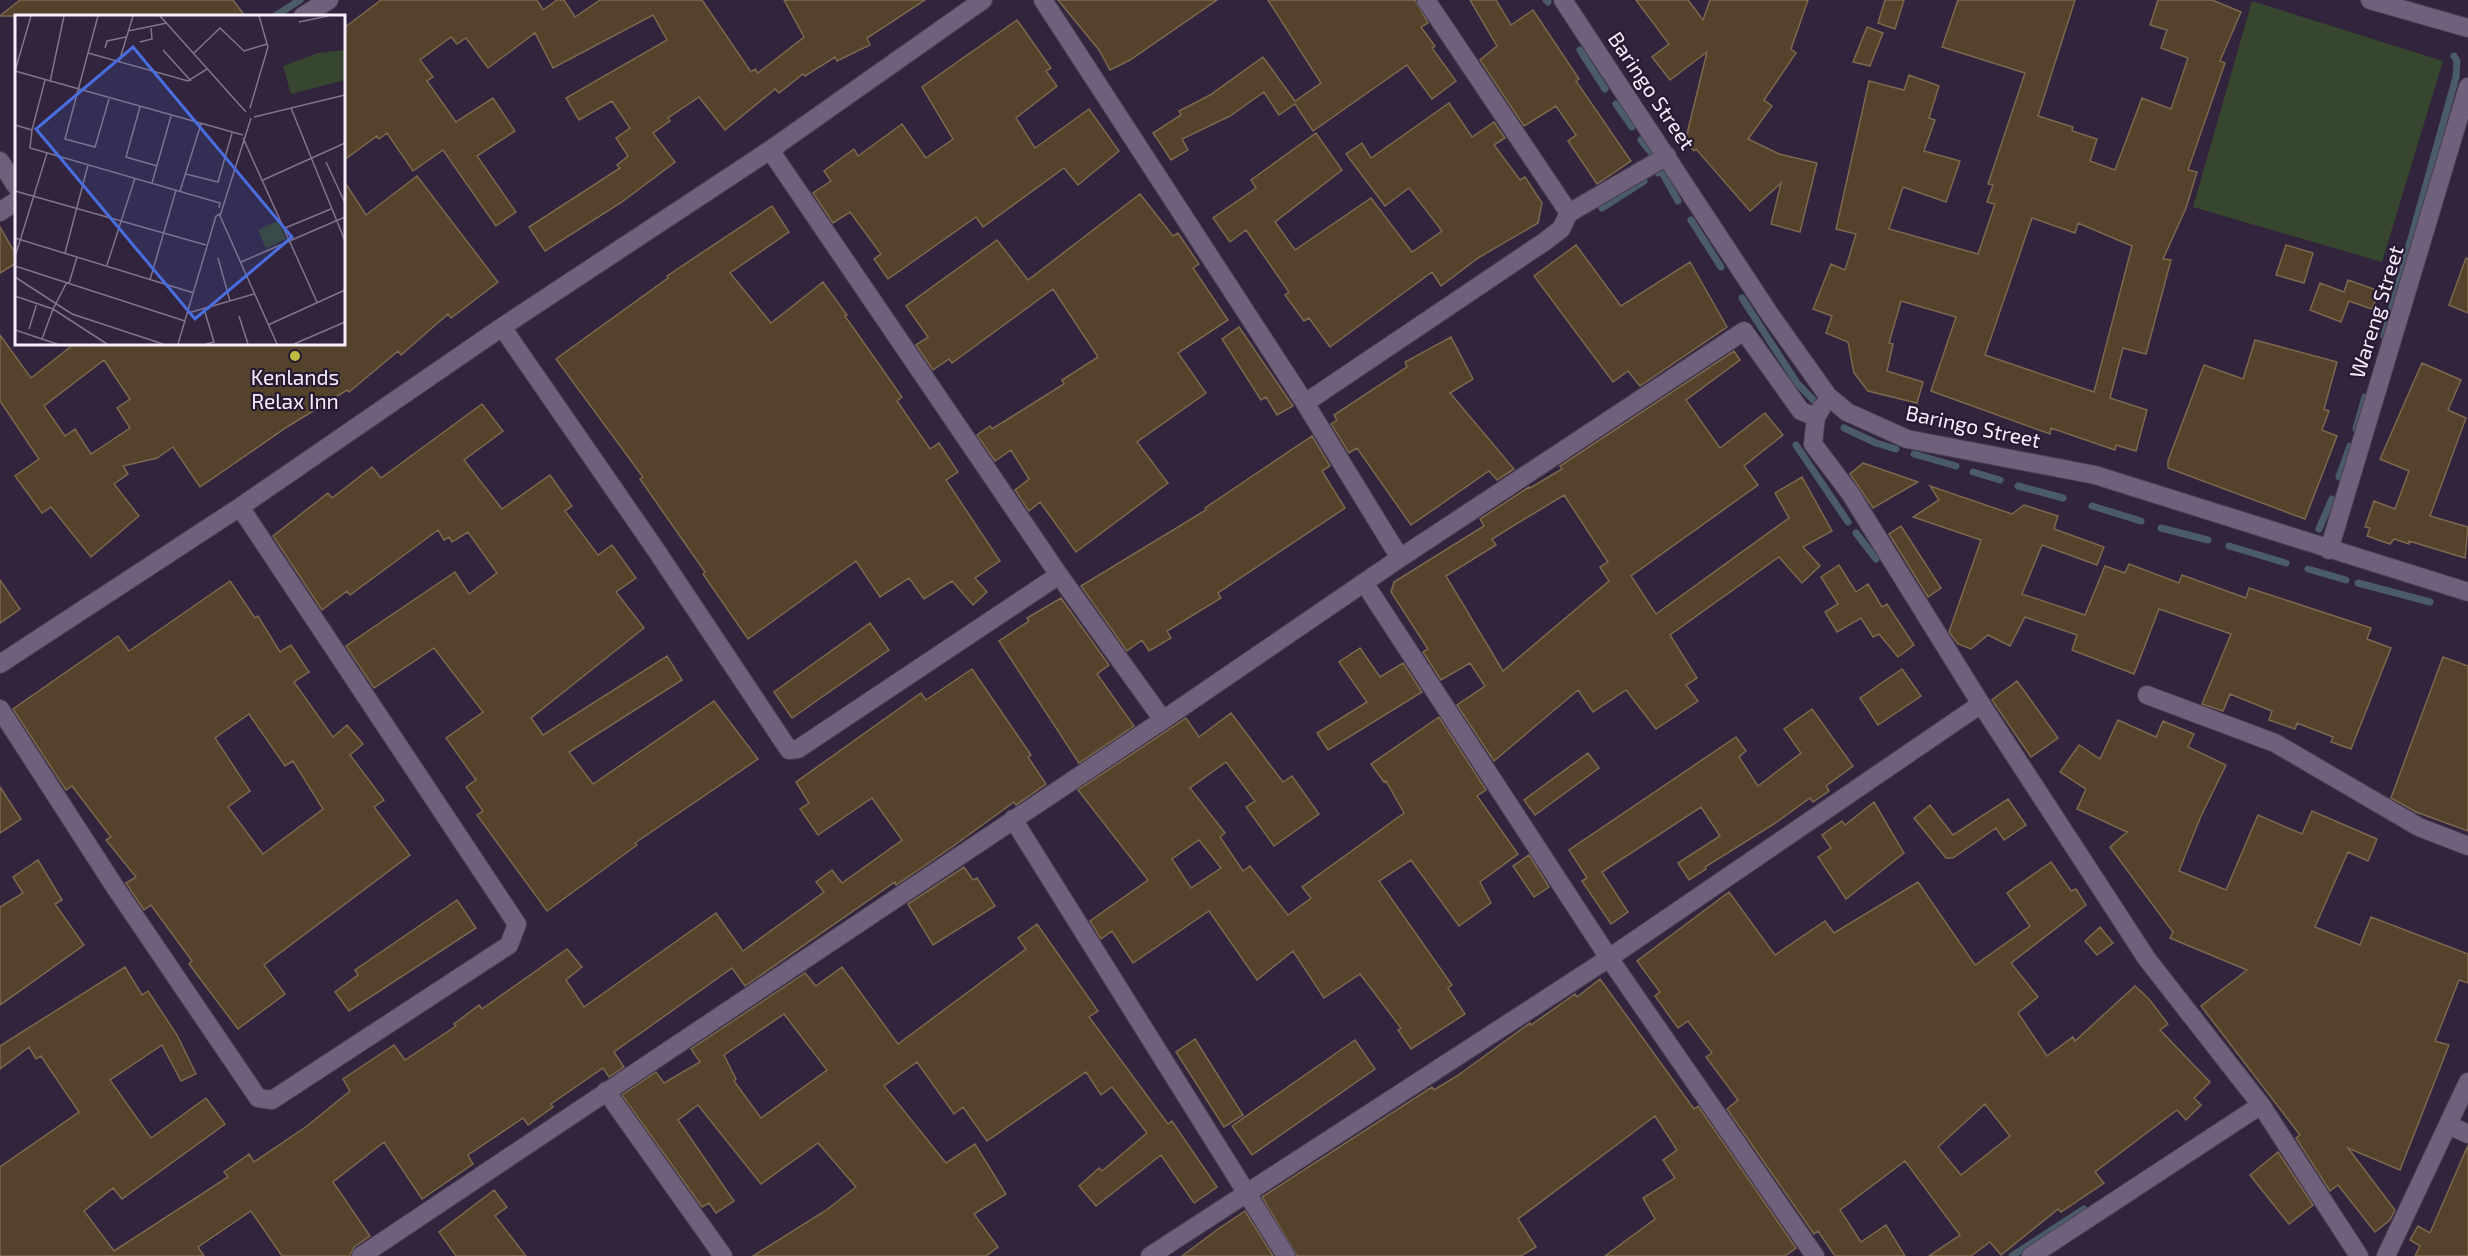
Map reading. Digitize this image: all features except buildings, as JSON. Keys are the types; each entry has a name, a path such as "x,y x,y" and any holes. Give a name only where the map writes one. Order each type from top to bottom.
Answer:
{"street":[{"path":"305,15 329,0"},
{"path":"0,664 240,507 502,327 770,150 983,0"},
{"path":"1043,0 1305,403 1400,558"},
{"path":"1426,0 1569,213"},
{"name":"Baringo Street","path":"1563,0 1769,313 1828,396 1847,412 1907,439 2095,475 2468,592"},
{"path":"2370,0 2468,28"},
{"name":"Wareng Street","path":"2329,550 2468,87"},
{"path":"770,150 1059,575 1163,720"},
{"path":"1305,403 1544,242 1561,229 1569,213 1667,156"},
{"path":"0,161 15,184"},
{"path":"0,212 15,202"},
{"path":"502,327 656,550 789,750 798,749 1059,575"},
{"path":"361,1256 1163,720 1400,558 1744,331 1801,411 1816,417"},
{"path":"1828,396 1816,417 1813,444 1850,493 1981,705 2147,959 2261,1105 2359,1256"},
{"path":"0,709 258,1098 272,1100 509,945 517,924 240,507"},
{"path":"1365,584 1609,958 1815,1256"},
{"path":"2147,695 2275,743 2419,827 2468,846"},
{"path":"1150,1256 1609,958 1981,705"},
{"path":"1013,819 1286,1256"},
{"path":"2386,1256 2468,1082"},
{"path":"606,1091 723,1256"},
{"path":"2031,1256 2261,1105"},
{"path":"2449,1125 2468,1134"}],"green space":[{"path":"2252,1 2443,61 2382,262 2193,207"}],"waterway":[{"path":"277,15 300,0"},
{"path":"1580,50 1605,89"},
{"path":"2384,336 2456,77 2457,61 2454,56"},
{"path":"1616,104 1632,127"},
{"path":"1641,140 1653,155"},
{"path":"1664,176 1678,201"},
{"path":"1602,208 1644,181"},
{"path":"1691,220 1721,267"},
{"path":"1742,298 1797,383 1817,404"},
{"path":"2356,429 2365,397"},
{"path":"1844,428 1876,443 1896,449"},
{"path":"1796,445 1848,522"},
{"path":"2339,477 2350,446"},
{"path":"1914,454 1956,466"},
{"path":"1973,472 2000,480"},
{"path":"2018,486 2063,498"},
{"path":"2319,529 2332,499"},
{"path":"2092,506 2141,521"},
{"path":"2161,528 2208,540"},
{"path":"1856,533 1876,559"},
{"path":"2229,546 2286,563"},
{"path":"2308,569 2346,580"},
{"path":"2358,583 2430,602"},
{"path":"2012,1256 2084,1209"}],"place":[{"name":"Kenlands Relax Inn","path":"295,356"}]}
